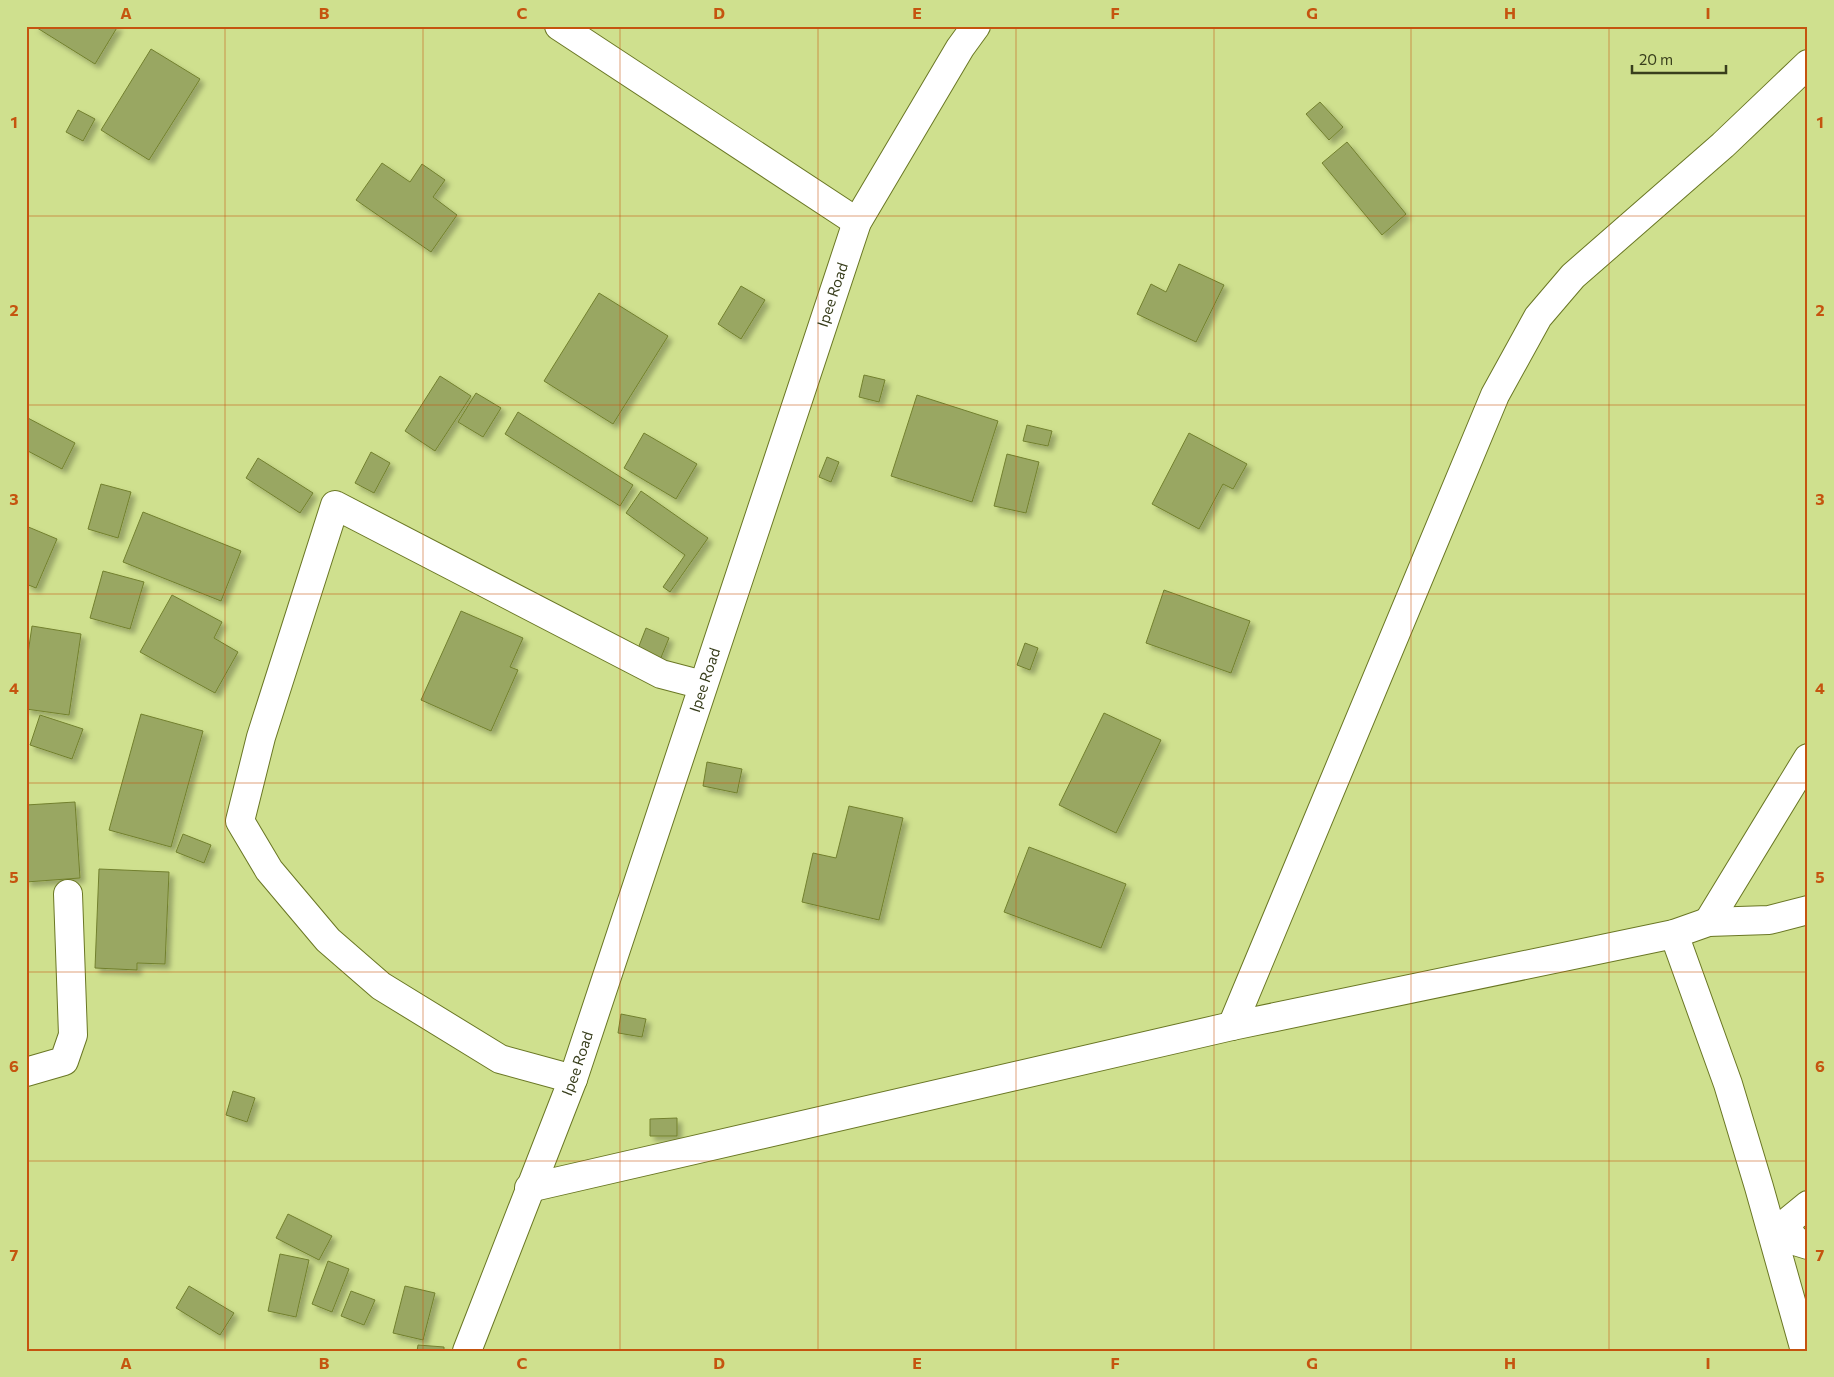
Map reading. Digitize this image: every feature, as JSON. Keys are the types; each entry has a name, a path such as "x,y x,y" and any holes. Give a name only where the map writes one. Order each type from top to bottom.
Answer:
{"street":[{"path":"559,26 857,222"},
{"name":"Ipee Road","path":"467,1351 573,1079 857,222 960,48 976,26"},
{"path":"1232,1026 1495,395 1538,317 1573,276 1723,145 1808,64"},
{"path":"573,1079 500,1059 381,986 328,940 269,870 240,821 261,737 335,505 661,674 704,685"},
{"path":"1708,922 1808,758"},
{"path":"26,1072 64,1062 73,1035 68,894"},
{"path":"529,1188 1232,1026 1674,934 1708,922 1769,920 1808,910"},
{"path":"1674,934 1778,1227 1806,1351"},
{"path":"1778,1227 1808,1205"},
{"path":"1778,1227 1794,1241 1808,1246"}],"building":[{"path":"34,26 118,26 95,64"},
{"path":"151,49 200,79 149,160 101,130"},
{"path":"1320,102 1343,127 1329,140 1306,114"},
{"path":"78,110 95,119 83,141 66,132"},
{"path":"1347,142 1406,214 1382,235 1322,163"},
{"path":"382,163 410,182 422,164 445,180 433,197 457,215 431,252 356,200"},
{"path":"1179,264 1224,285 1196,342 1137,314 1151,284 1166,292"},
{"path":"741,286 765,300 741,339 718,324"},
{"path":"599,293 668,336 613,424 544,381"},
{"path":"864,375 885,380 879,402 859,397"},
{"path":"440,376 471,396 435,451 405,431"},
{"path":"476,393 501,408 483,437 458,422"},
{"path":"917,395 998,421 972,502 891,476"},
{"path":"518,412 633,485 620,506 505,434"},
{"path":"26,417 75,443 62,469 26,450"},
{"path":"1027,425 1052,431 1048,446 1023,441"},
{"path":"644,433 697,464 676,499 624,468"},
{"path":"1189,433 1247,464 1233,489 1223,484 1199,529 1152,504"},
{"path":"371,452 390,463 374,493 355,483"},
{"path":"1007,454 1039,462 1026,513 994,506"},
{"path":"827,457 839,462 831,482 819,477"},
{"path":"258,458 313,493 300,513 246,478"},
{"path":"101,484 131,492 118,538 88,529"},
{"path":"641,491 708,538 670,592 663,587 685,555 626,513"},
{"path":"143,512 241,551 221,601 123,562"},
{"path":"26,526 57,539 36,588 26,584"},
{"path":"103,571 144,582 130,629 90,618"},
{"path":"1164,590 1250,621 1231,673 1146,643"},
{"path":"172,595 222,622 214,638 238,652 215,693 140,652"},
{"path":"461,611 523,638 510,667 518,670 491,731 421,700"},
{"path":"32,626 81,634 69,715 26,709 26,667"},
{"path":"646,628 669,638 660,660 637,651"},
{"path":"1025,643 1038,648 1030,670 1017,665"},
{"path":"1104,713 1161,740 1116,833 1059,805"},
{"path":"141,714 203,731 171,847 109,830"},
{"path":"40,715 83,729 72,759 30,745"},
{"path":"707,762 742,769 737,793 703,786"},
{"path":"75,802 80,878 26,882 26,805"},
{"path":"849,806 903,818 879,920 802,902 813,853 836,858"},
{"path":"183,834 211,845 204,863 176,852"},
{"path":"1029,847 1126,884 1101,948 1004,912"},
{"path":"99,869 169,872 165,964 137,963 137,970 95,968"},
{"path":"621,1014 646,1019 642,1037 618,1033"},
{"path":"233,1091 255,1098 247,1122 226,1115"},
{"path":"677,1118 677,1136 650,1136 650,1119"},
{"path":"288,1214 332,1236 319,1260 276,1238"},
{"path":"280,1254 309,1260 296,1317 268,1311"},
{"path":"328,1261 349,1269 332,1312 312,1304"},
{"path":"189,1286 234,1313 220,1335 176,1308"},
{"path":"405,1286 435,1293 423,1340 393,1333"},
{"path":"351,1291 375,1300 364,1325 341,1316"},
{"path":"418,1345 444,1347 444,1351 417,1351"}]}
